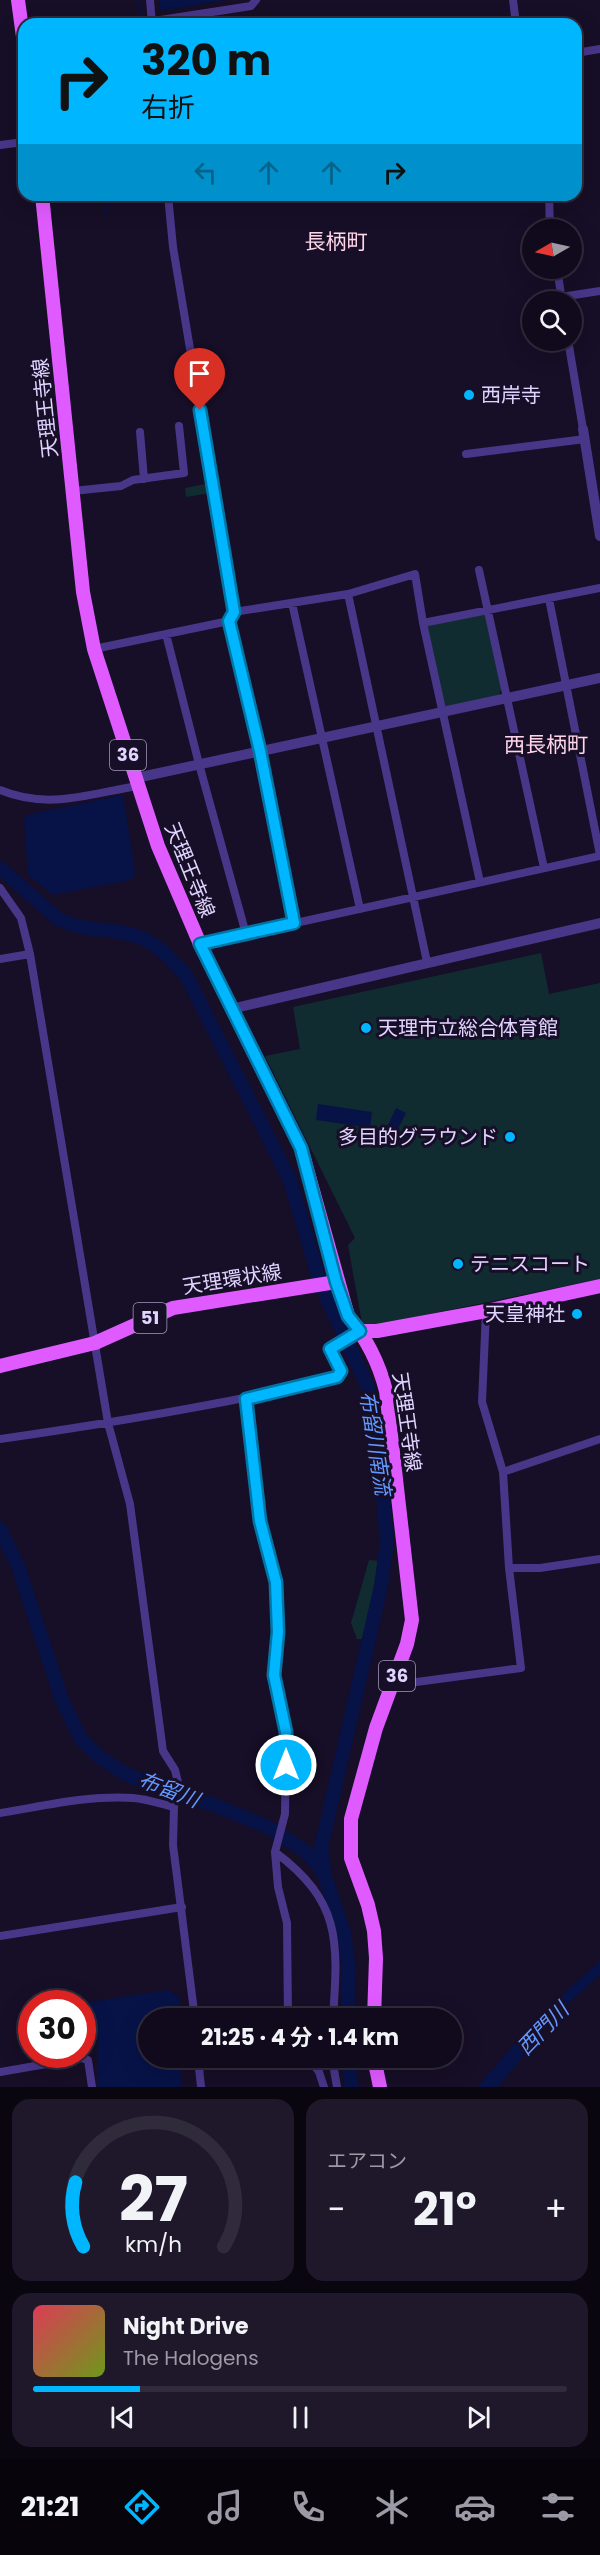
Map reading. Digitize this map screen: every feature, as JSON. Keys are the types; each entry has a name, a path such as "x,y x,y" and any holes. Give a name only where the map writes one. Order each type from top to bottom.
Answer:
{"main road":[{"path":"18,0 20,18"},
{"name":"天理王寺線","path":"43,201 83,592 94,649 158,846 200,944 301,1148 334,1283 357,1333 380,1366 386,1391 412,1620 408,1644 376,1728 351,1819 351,1858 368,1905 374,1931 376,1958 374,2008"},
{"name":"天理環状線","path":"0,1366 94,1343 172,1308 334,1283"},
{"path":"357,1333 486,1311 600,1286"},
{"path":"375,2068 380,2087"}],"street":[{"path":"150,0 152,18"},
{"path":"177,18 250,6 256,0"},
{"path":"513,0 515,18"},
{"path":"582,51 600,49"},
{"path":"0,145 18,143"},
{"path":"169,201 173,247 232,617 294,923"},
{"path":"549,201 550,219"},
{"path":"582,295 600,291"},
{"path":"570,351 597,498 600,536"},
{"path":"73,491 121,486 133,480 184,473 179,426"},
{"path":"140,432 144,479"},
{"path":"466,454 584,434"},
{"path":"479,570 544,868"},
{"path":"94,649 292,603 348,594 415,574 441,711 480,882"},
{"path":"423,623 600,588"},
{"path":"348,594 427,962"},
{"path":"200,944 600,855 549,599"},
{"path":"292,603 360,909"},
{"path":"166,634 246,934"},
{"path":"0,790 31,801 52,801 136,782 199,764 507,696 600,678"},
{"path":"0,888 21,918 30,954 108,1423 130,1504 163,1751 175,1770 178,1782 173,1845 194,2008"},
{"path":"231,1009 600,923"},
{"path":"0,959 30,954"},
{"path":"394,1685 521,1668 509,1568 503,1472 483,1402 486,1311"},
{"path":"0,1439 246,1399 337,1377 341,1371 330,1349 357,1333"},
{"path":"246,1399 260,1521 276,1582 278,1632 274,1675 286,1732 285,1814 275,1850 278,1887 287,1923 288,2008"},
{"path":"503,1472 600,1439"},
{"path":"509,1568 540,1568 600,1559"},
{"path":"0,1814 85,1799 114,1797 175,1804"},
{"path":"275,1850 295,1867 321,1897 335,1936 334,2008"},
{"path":"0,1936 182,1907"},
{"path":"0,2072 81,2058 88,2060 92,2087"},
{"path":"199,2068 201,2087"},
{"path":"316,2068 324,2087"},
{"path":"335,2068 337,2087"}],"green space":[{"path":"210,483 211,493 186,497 185,488"},
{"path":"481,614 488,616 503,684 499,695 442,708 425,629 428,626"},
{"path":"541,953 549,994 600,983 600,1279 371,1326 362,1323 348,1245 355,1238 265,1056 300,1049 293,1007"},
{"path":"369,1560 381,1561 368,1639 357,1639 351,1623"}],"shaded area":[{"path":"159,0 224,0 161,11"},
{"path":"123,795 135,873 131,880 53,895 28,875 24,818 31,814"},
{"path":"318,1104 372,1112 370,1128 316,1120"},
{"path":"396,1108 406,1113 394,1137 385,1132"},
{"path":"600,1961 600,1975 547,2023 531,2042 532,2046 498,2087 477,2087 539,2016"},
{"path":"169,1990 179,1998 179,2008 138,2008 138,2068 180,2068 181,2087 97,2087 96,2001"}],"waterway":[{"path":"139,0 140,18"},
{"path":"105,214 108,201"},
{"name":"布留川南流","path":"0,868 57,918 77,926 129,934 146,940 165,953 186,975 290,1180 321,1285 368,1387 378,1438 387,1542 381,1586 321,1848 325,1877"},
{"name":"布留川","path":"0,1529 18,1566 62,1700 81,1739 97,1755 122,1772 169,1793 212,1804 270,1828 305,1851 318,1865 325,1877 344,1932 349,1969 347,2008"},
{"name":"布留川","path":"349,2068 352,2087"}],"place":[{"name":"西岸寺","path":"469,395"},
{"name":"天理市立総合体育館","path":"366,1028"},
{"name":"多目的グラウンド","path":"510,1137"},
{"name":"テニスコート","path":"458,1264"},
{"name":"天皇神社","path":"577,1314"}],"district":[{"name":"長柄町","path":"336,242"},
{"name":"西長柄町","path":"546,745"}],"route":[{"path":"200,410 234,612 229,621 260,751 294,923 200,944 301,1148 336,1282 348,1316 360,1331 330,1349 341,1371 340,1375 334,1379 246,1399 260,1521 276,1582 278,1632 274,1675 286,1732 286,1765"}],"water label":[{"name":"西門川","path":"543,2029"}]}
